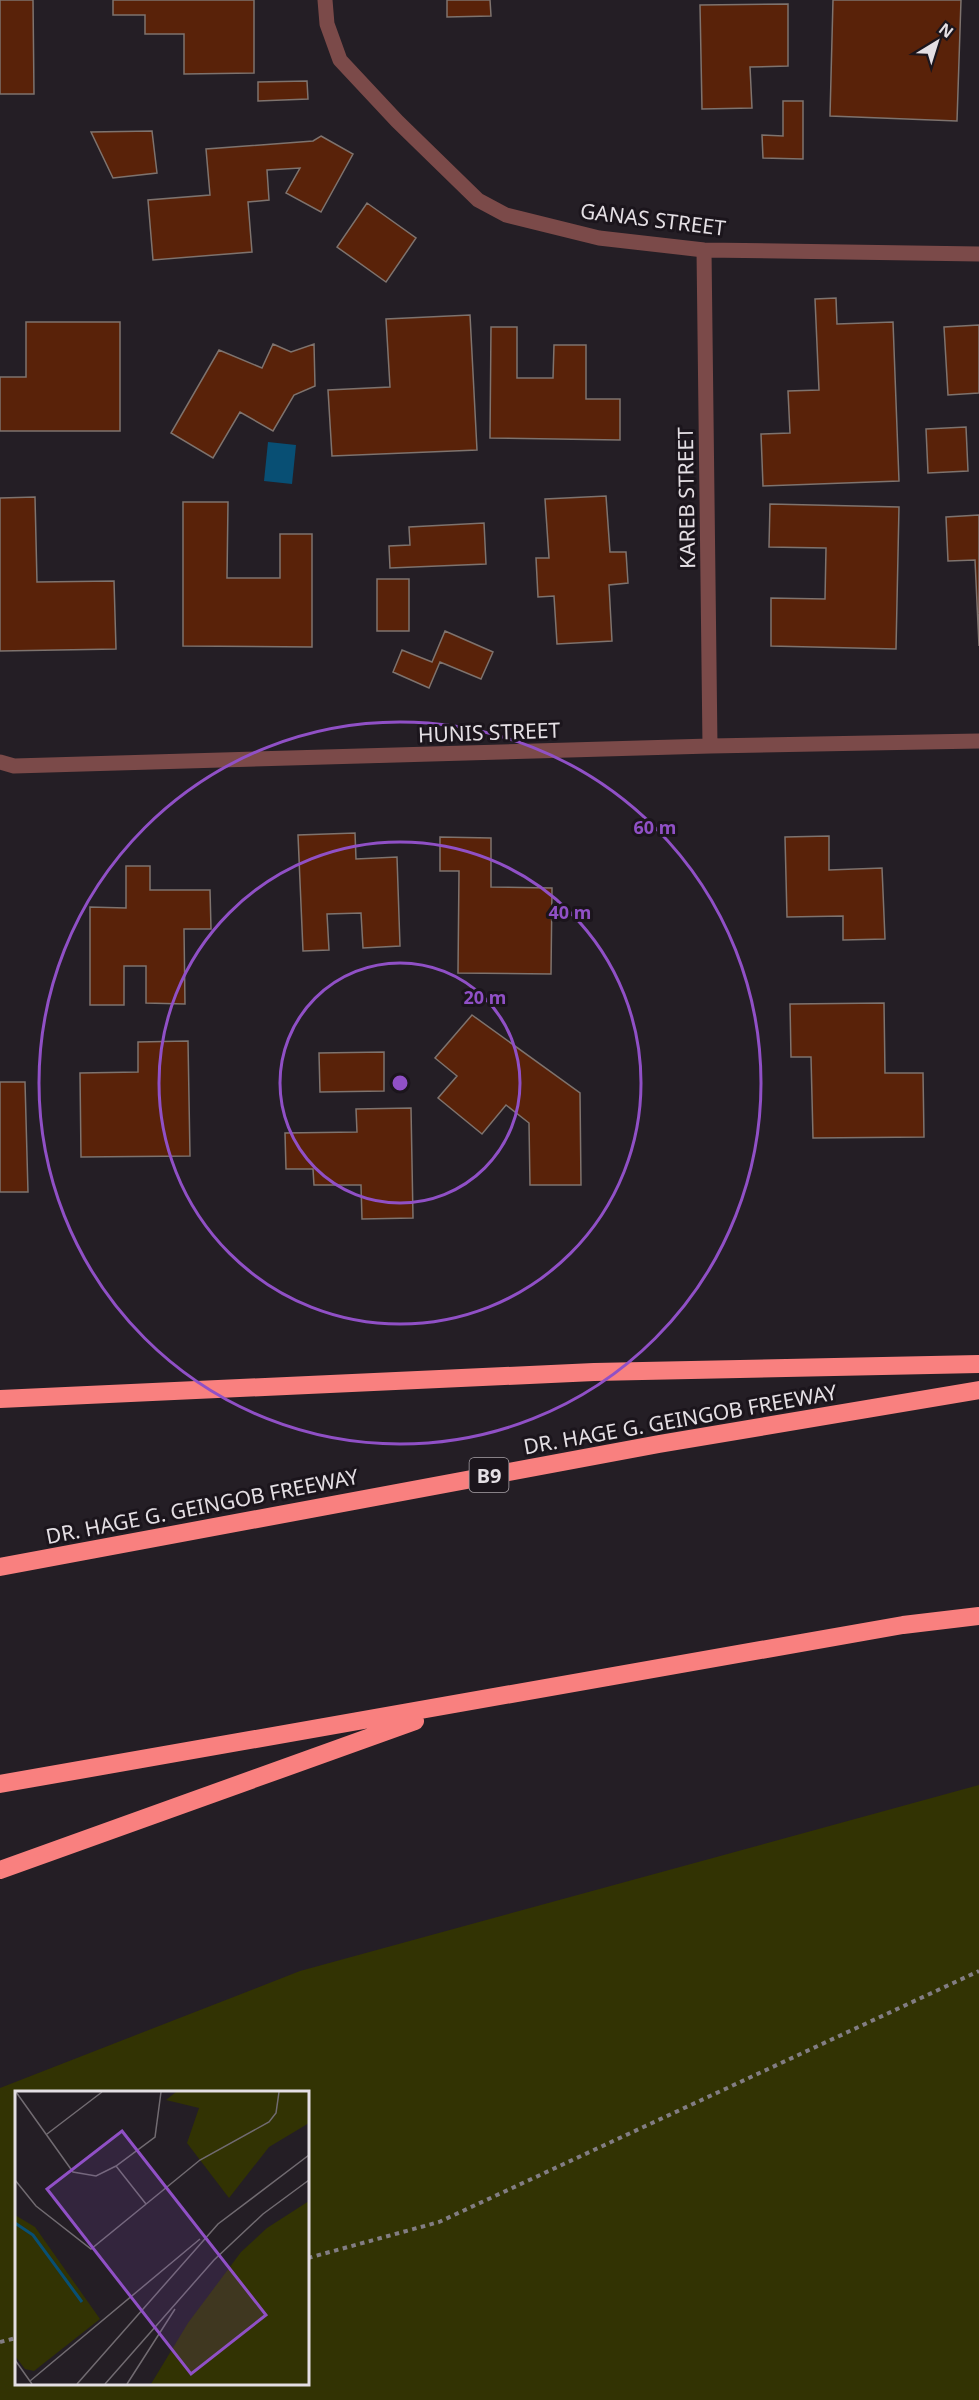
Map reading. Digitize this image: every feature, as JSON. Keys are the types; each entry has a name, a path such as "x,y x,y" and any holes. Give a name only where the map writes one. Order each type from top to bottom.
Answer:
{"highway":[{"path":"0,1399 594,1372 979,1364"},
{"name":"DR. HAGE G. GEINGOB FREEWAY","path":"0,1567 636,1448 979,1390"},
{"path":"0,1784 903,1625 979,1616"},
{"path":"0,1870 462,1704"}],"street":[{"name":"GANAS STREET","path":"326,0 327,24 340,60 478,200 506,215 599,238 704,250 979,254"},
{"name":"KAREB STREET","path":"704,250 710,746"},
{"name":"HUNIS STREET","path":"0,762 14,766 710,746 979,741"}],"path":[{"path":"309,2258 439,2223 979,1971"},
{"path":"0,2342 15,2338"}],"shaded area":[{"path":"979,1785 979,2400 0,2400 0,2088 300,1971"}],"water":[{"path":"268,442 296,445 292,484 264,481"}],"building":[{"path":"0,0 33,0 34,94 0,94"},
{"path":"113,0 254,0 254,73 184,74 184,34 145,34 145,15 113,15"},
{"path":"447,0 490,0 491,16 447,17"},
{"path":"833,0 961,0 957,121 830,116"},
{"path":"788,4 788,66 750,67 752,108 702,109 700,5"},
{"path":"307,81 308,99 258,101 258,82"},
{"path":"783,101 803,101 803,159 763,158 762,135 783,136"},
{"path":"152,131 157,173 113,178 91,132"},
{"path":"321,136 353,154 321,212 286,193 300,168 267,170 269,200 248,202 252,252 153,260 148,200 210,195 206,149 313,141"},
{"path":"367,203 416,238 386,282 337,247"},
{"path":"836,298 837,324 893,322 899,481 763,486 761,434 790,433 788,391 819,390 815,299"},
{"path":"470,315 477,450 332,456 328,390 390,387 386,319"},
{"path":"26,322 120,322 120,431 0,431 0,377 26,377"},
{"path":"979,325 979,393 948,395 944,327"},
{"path":"491,327 517,327 517,378 553,378 554,345 586,345 586,399 620,399 620,440 490,438"},
{"path":"273,344 291,352 314,344 315,386 294,395 273,431 240,412 213,458 171,433 219,350 262,368"},
{"path":"966,427 968,471 928,473 926,429"},
{"path":"606,496 610,552 626,552 628,583 609,585 612,641 557,644 554,596 538,597 536,558 549,558 545,499"},
{"path":"35,497 37,582 114,581 116,649 0,651 0,498"},
{"path":"183,502 228,502 227,578 280,578 280,534 312,534 312,647 183,646"},
{"path":"770,504 899,507 896,649 771,646 771,598 825,599 826,548 769,547"},
{"path":"979,515 979,646 975,560 948,561 946,517"},
{"path":"484,523 486,564 390,568 389,546 410,545 409,527"},
{"path":"377,579 409,579 409,631 377,631"},
{"path":"445,631 493,652 481,679 440,662 429,688 393,672 402,650 432,662"},
{"path":"355,833 356,859 397,857 400,946 363,948 361,913 327,914 329,950 303,951 298,835"},
{"path":"829,836 829,870 882,868 885,939 843,940 843,916 787,917 785,837"},
{"path":"440,837 491,838 491,887 552,888 551,974 458,973 459,871 440,871"},
{"path":"126,866 150,866 150,890 210,890 211,929 184,929 185,1004 146,1003 146,966 124,966 124,1005 90,1005 90,907 126,908"},
{"path":"884,1003 885,1073 923,1073 924,1137 813,1138 811,1057 791,1057 790,1004"},
{"path":"472,1015 580,1093 581,1185 530,1185 529,1123 506,1105 482,1134 438,1098 457,1076 435,1058"},
{"path":"188,1041 190,1156 81,1157 80,1073 138,1072 138,1042"},
{"path":"384,1052 384,1091 320,1092 319,1053"},
{"path":"0,1082 25,1082 28,1192 0,1192"},
{"path":"411,1108 413,1218 362,1219 361,1185 314,1185 313,1169 286,1169 285,1133 357,1132 356,1109"}]}
